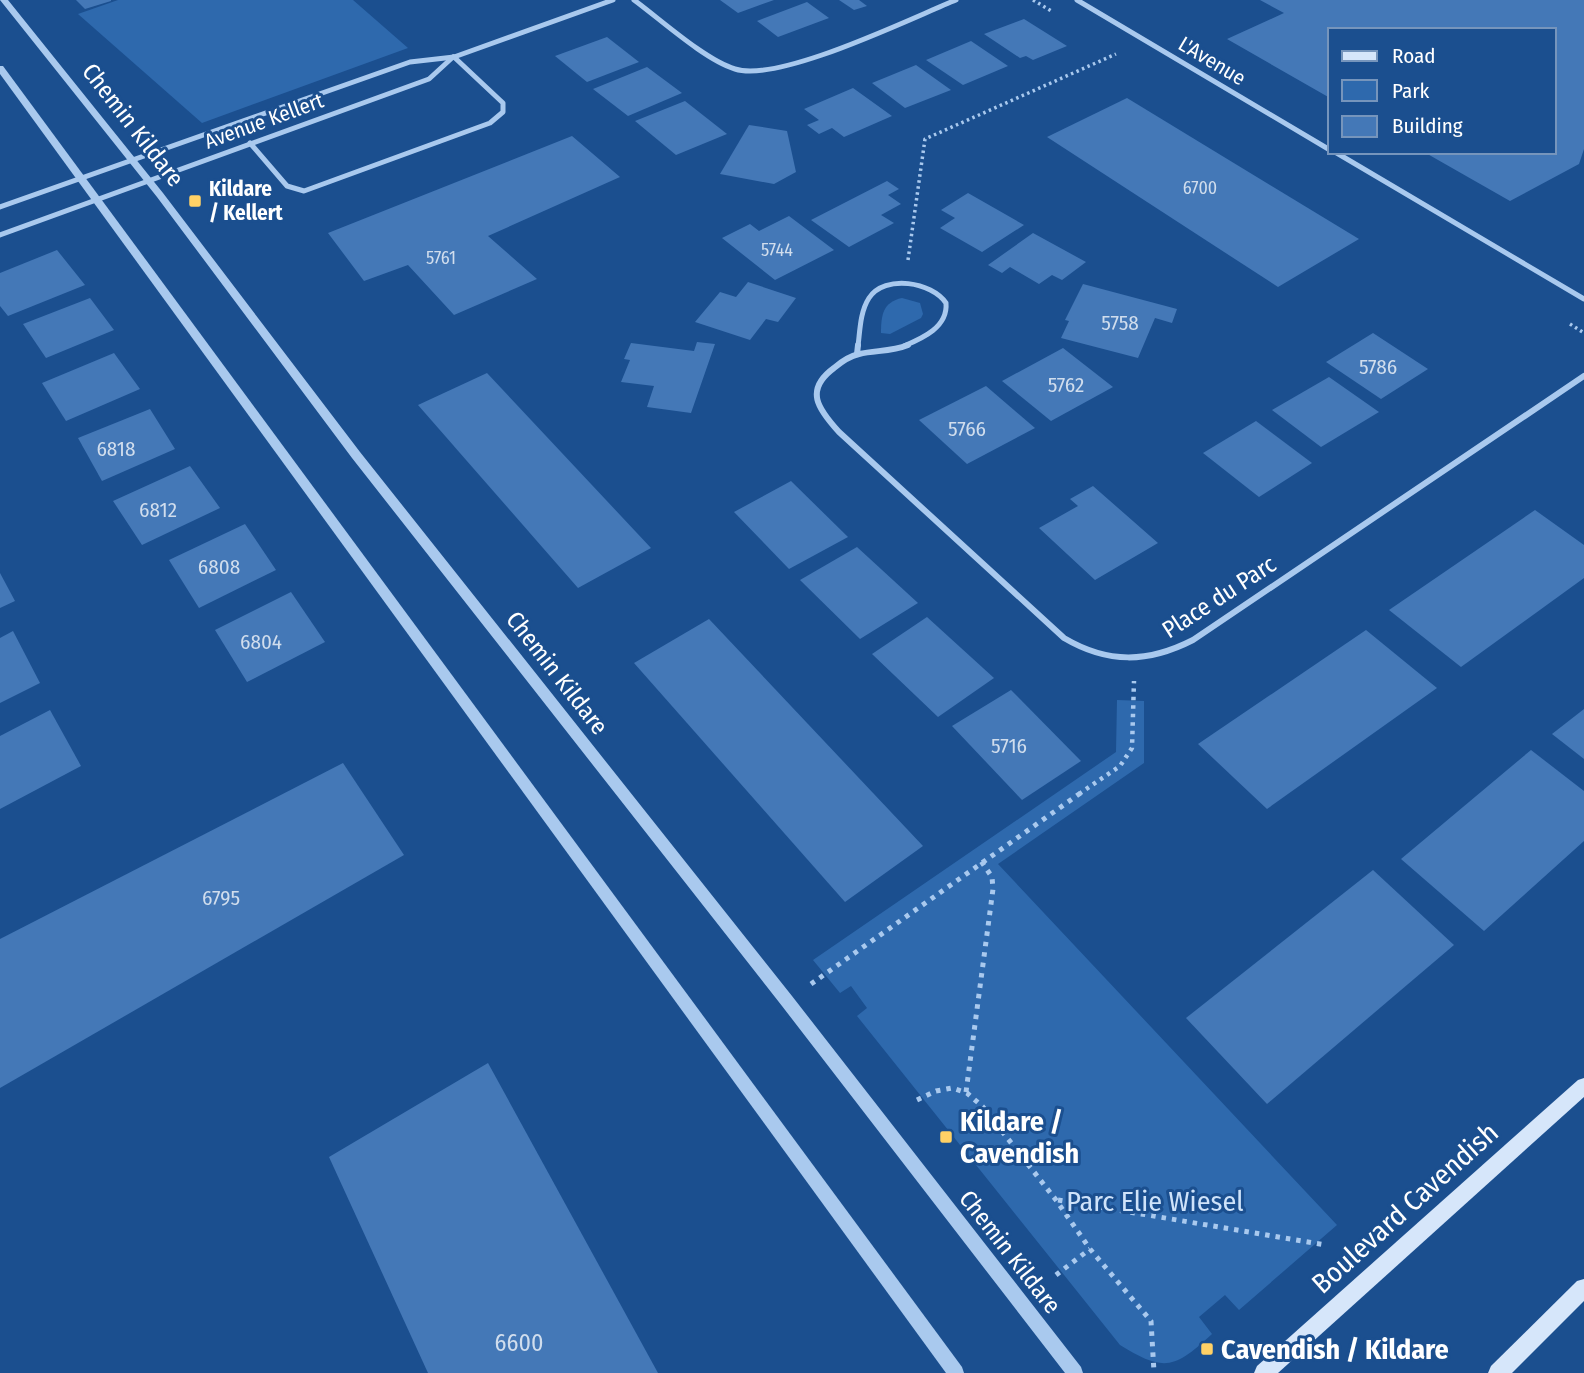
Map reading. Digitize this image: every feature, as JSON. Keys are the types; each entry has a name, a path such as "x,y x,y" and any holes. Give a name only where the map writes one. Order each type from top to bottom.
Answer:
{"main road":[{"name":"Boulevard Cavendish","path":"1264,1373 1584,1086"},
{"path":"1498,1373 1584,1288"}],"street":[{"name":"Chemin Kildare","path":"4,0 148,180 356,455 788,1001 1075,1373"},
{"name":"Avenue Kellert","path":"0,207 410,62 454,57 613,0"},
{"path":"634,0 718,62 736,69 760,72 801,63 956,0"},
{"name":"L'Avenue","path":"1077,0 1328,149"},
{"name":"Avenue Kellert","path":"0,235 429,79 454,57"},
{"path":"250,143 287,186 304,191 490,123 503,112 503,103 454,57"},
{"path":"0,68 956,1373"},
{"name":"L'Avenue","path":"1337,154 1584,299"},
{"name":"Place du Parc","path":"857,354 866,306 873,292 889,285 908,284 934,291 946,304 945,321 933,331 895,350 857,354 826,374 816,388 818,407 827,419 1064,638 1093,653 1128,660 1162,656 1193,640 1584,376"}],"path":[{"path":"908,264 925,139 1120,53"},
{"path":"820,978 981,861 1120,766 1132,748 1135,687"},
{"path":"966,1092 993,889 992,877 981,861"},
{"path":"917,1100 945,1088 966,1092 983,1107 1056,1200 1090,1249 1151,1321 1154,1372"},
{"path":"1056,1200 1326,1245"},
{"path":"1056,1275 1090,1249"}],"green space":[{"path":"118,0 353,0 408,48 202,123 78,14"},
{"path":"902,298 920,303 923,314 921,318 890,334 881,333 884,310"},
{"name":"Parc Elie Wiesel","path":"1117,700 1144,701 1144,763 998,864 1337,1225 1239,1310 1225,1295 1199,1317 1212,1334 1188,1354 1169,1363 1148,1360 1120,1345 857,1016 867,1008 851,986 840,993 813,960 1116,752"}],"building":[{"path":"76,0 111,0 111,1 85,9"},
{"path":"720,0 774,0 738,13"},
{"path":"839,0 859,0 867,6 854,10"},
{"path":"1260,0 1584,0 1584,149 1579,164 1510,201 1428,154 1556,154 1556,28 1328,28 1328,97 1227,39 1284,13"},
{"path":"807,2 829,18 778,37 757,21"},
{"path":"1024,19 1067,46 1033,60 1026,56 1020,58 984,34"},
{"path":"607,37 639,62 587,82 555,56"},
{"path":"971,41 1008,66 963,85 926,60"},
{"path":"916,65 951,90 905,108 872,83"},
{"path":"647,67 682,93 628,116 593,89"},
{"path":"853,88 892,116 844,137 832,128 819,134 807,125 819,120 804,109"},
{"path":"1127,98 1359,239 1278,287 1047,137"},
{"path":"685,101 727,134 676,155 635,121"},
{"path":"749,125 787,131 796,172 774,184 720,174"},
{"path":"572,136 620,177 488,236 537,279 454,315 408,265 364,281 328,233"},
{"path":"887,181 899,189 888,195 901,204 881,215 894,223 849,247 811,220"},
{"path":"968,193 1024,225 982,252 940,228 955,218 941,210"},
{"path":"789,216 834,250 775,280 722,238 750,224 759,231"},
{"path":"1033,233 1086,262 1062,280 1052,275 1039,284 1010,267 1002,273 988,265"},
{"path":"57,250 85,285 8,316 0,306 0,273"},
{"path":"748,282 796,298 778,322 766,319 750,340 695,322 720,292 736,297"},
{"path":"1083,284 1177,309 1172,323 1155,318 1138,358 1061,338 1069,321 1065,320"},
{"path":"90,298 114,330 46,358 23,324"},
{"path":"1373,333 1428,369 1381,399 1326,362"},
{"path":"697,342 715,344 691,413 647,407 654,386 621,382 630,360 624,359 631,343 694,351"},
{"path":"1063,348 1113,387 1051,421 1002,381"},
{"path":"114,353 140,389 66,421 42,383"},
{"path":"487,373 651,548 578,588 418,405"},
{"path":"1329,377 1379,412 1321,447 1272,410"},
{"path":"986,386 1035,428 967,464 919,420"},
{"path":"150,409 175,449 102,481 78,438"},
{"path":"1256,421 1312,463 1259,497 1203,453"},
{"path":"190,466 220,508 142,545 113,501"},
{"path":"791,481 848,537 789,569 734,512"},
{"path":"1093,486 1158,543 1095,580 1039,528 1078,506 1070,499"},
{"path":"1535,510 1584,545 1584,578 1461,667 1389,610"},
{"path":"245,524 276,570 199,608 169,560"},
{"path":"857,547 918,603 860,639 800,580"},
{"path":"0,573 15,601 0,608"},
{"path":"291,592 325,642 247,682 215,630"},
{"path":"927,617 994,678 938,717 872,654"},
{"path":"709,619 923,846 845,902 634,663"},
{"path":"1366,630 1437,688 1267,809 1198,744"},
{"path":"13,631 40,683 0,703 0,638"},
{"path":"1011,690 1081,761 1022,800 952,726"},
{"path":"1584,709 1584,759 1552,734"},
{"path":"50,710 81,766 0,809 0,736"},
{"path":"1531,750 1584,791 1584,841 1484,931 1401,859"},
{"path":"343,763 404,855 0,1088 0,939"},
{"path":"1373,870 1454,945 1267,1104 1186,1018"},
{"path":"488,1063 658,1373 428,1373 329,1157"}],"place":[{"name":"Kildare / Kellert","path":"195,201"},
{"name":"Kildare / Cavendish","path":"946,1137"},
{"name":"Cavendish / Kildare","path":"1207,1349"}]}
